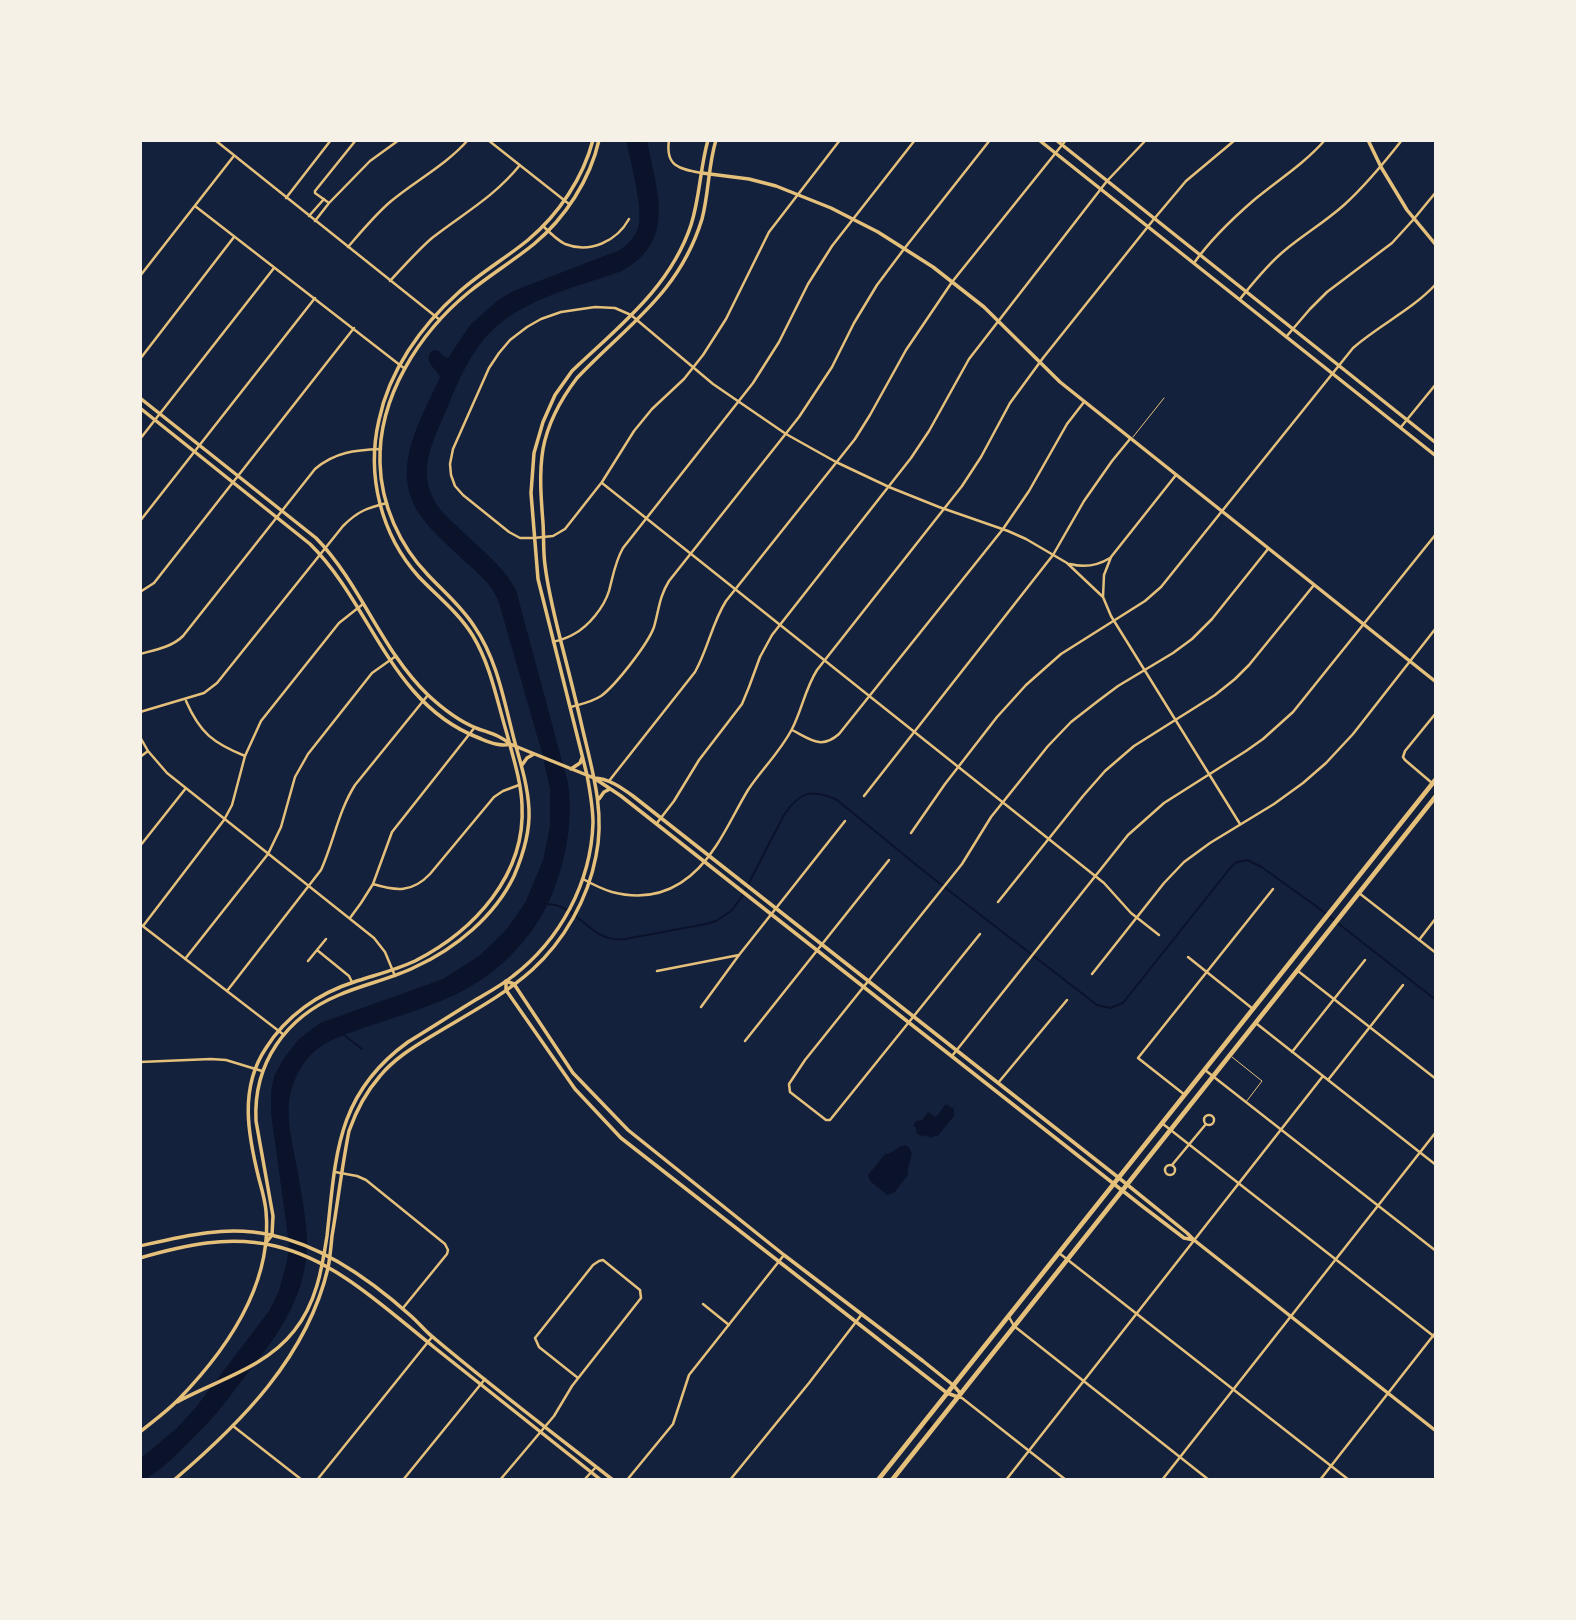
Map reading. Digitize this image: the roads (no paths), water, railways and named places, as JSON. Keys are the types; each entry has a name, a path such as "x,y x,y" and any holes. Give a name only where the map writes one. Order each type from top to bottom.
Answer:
{"main road":[{"path":"140,1432 172,1405 209,1363 246,1310 253,1293 266,1234 265,1203 248,1121 249,1091 255,1069 266,1048 287,1022 308,1005 335,989 416,960 460,931 503,884 517,852 522,799 488,667 475,639 454,610 419,577 390,533 380,505 374,472 374,449 383,405 400,365 419,335 468,285 543,226 579,177 593,140"},
{"path":"265,1244 272,1235 273,1216 256,1121 256,1099 269,1056 295,1024 325,1002 426,962 457,941 489,912 505,892 518,867 526,838 529,809 517,747 496,668 468,616 423,570 395,528 382,477 381,449 390,402 405,369 422,343 440,320 470,291 548,231 578,191 599,140"},
{"path":"172,1405 254,1366 282,1345 306,1312 314,1296 324,1254 342,1131 366,1083 397,1050 526,966 544,948 574,902 583,879 593,820 583,756 538,579 531,493 532,466 538,436 555,395 572,371 648,298 676,259 691,226 708,140"},
{"path":"174,1480 233,1425 281,1371 299,1344 312,1318 328,1267 349,1131 362,1102 380,1075 405,1052 506,990 531,971 548,954 579,907 589,882 599,841 600,818 594,778 550,599 544,564 540,470 543,448 553,416 566,392 662,294 683,263 701,221 716,140"},
{"path":"1039,140 1436,456"},
{"path":"1056,140 1436,443"},
{"path":"1368,140 1413,220 1436,245"},
{"path":"702,173 749,179 797,194 853,219 933,267 998,320 1060,382 1436,682"},
{"path":"676,259 683,263"},
{"path":"1356,392 1363,385"},
{"path":"1370,404 1377,396"},
{"path":"140,398 326,548 348,578 396,656 428,695 445,709 475,727 503,737 510,744 594,778 610,789 657,823 1114,1184 1184,1238 1194,1240"},
{"path":"1379,410 1385,403"},
{"path":"140,408 321,554 389,660 413,691 436,713 469,734 494,744 510,744"},
{"path":"546,414 553,416"},
{"path":"495,734 500,732 504,724"},
{"path":"521,766 527,758 534,755"},
{"path":"570,768 580,763 583,756"},
{"path":"594,778 610,781 633,796 1436,1431"},
{"path":"878,1480 1435,781"},
{"path":"598,801 604,792 610,789"},
{"path":"1422,796 1431,803"},
{"path":"892,1480 1436,796"},
{"path":"1384,845 1392,852"},
{"path":"1351,886 1359,893"},
{"path":"1287,967 1298,970"},
{"path":"506,981 514,984 573,1073 628,1130 953,1385 960,1396"},
{"path":"506,981 506,990 575,1089 621,1138 947,1393 960,1396"},
{"path":"1253,1009 1256,1023"},
{"path":"426,1031 430,1037"},
{"path":"540,1038 546,1033"},
{"path":"575,1089 584,1083"},
{"path":"1185,1095 1194,1101"},
{"path":"348,1115 354,1117"},
{"path":"1048,1132 1056,1129"},
{"path":"703,1202 709,1194"},
{"path":"140,1247 204,1232 240,1231 272,1235 315,1249 358,1275 403,1309 432,1337 612,1480"},
{"path":"140,1258 197,1244 237,1241 265,1244 322,1264 395,1312 403,1309"},
{"path":"378,1301 601,1480"},
{"path":"894,1351 900,1343"}],"street":[{"path":"215,140 440,320"},
{"path":"286,198 331,140"},
{"path":"329,202 315,191 356,140"},
{"path":"315,221 329,202 370,161 399,140"},
{"path":"348,247 390,202 443,163 468,140"},
{"path":"488,140 569,204"},
{"path":"669,140 668,152 674,164 682,169 702,173"},
{"path":"840,140 769,232 726,319 693,368 634,431 602,482 565,529 544,538 524,539 514,536 459,490 452,480 450,464 456,441 494,360 503,347 541,319 572,310 607,307 622,310 631,315 693,368 739,403 786,434 889,487 1003,529 1067,563 1103,597 1114,620 1240,824"},
{"path":"553,642 581,630 598,611 607,596 622,548 739,403 779,342 808,284 832,246 915,140"},
{"path":"570,707 595,700 608,690 645,644 654,627 661,595 669,581 786,434 822,383 865,304 904,249 990,140"},
{"path":"610,781 695,671 721,610 870,415 906,350 952,282 1066,140"},
{"path":"657,823 674,801 703,753 742,704 765,645 924,438 969,359 1107,181 1146,140"},
{"path":"583,879 604,889 632,895 656,893 684,881 698,870 748,790 792,730 808,685 824,660 973,470 1010,403 1040,362 1186,181 1235,140"},
{"path":"1194,263 1230,222 1256,198 1289,174 1325,140"},
{"path":"1240,299 1282,253 1343,206 1381,167 1402,140"},
{"path":"140,276 234,156"},
{"path":"390,281 431,239 493,194 520,165"},
{"path":"1286,337 1317,301 1392,243 1436,192"},
{"path":"309,216 324,199"},
{"path":"195,206 405,369"},
{"path":"543,226 558,241 589,247 613,238 629,219"},
{"path":"140,359 235,236"},
{"path":"140,439 275,267"},
{"path":"911,833 958,767 1026,685 1061,654 1145,601 1161,587 1353,348 1436,284"},
{"path":"140,521 315,298"},
{"path":"140,592 154,583 354,328"},
{"path":"1401,428 1436,384"},
{"path":"792,730 815,742 828,741 839,734 1003,529 1084,401"},
{"path":"864,796 1054,555 1084,501 1130,439"},
{"path":"140,654 168,646 183,636 307,478 323,462 356,450 381,449"},
{"path":"1103,597 1104,575 1111,557 1176,475"},
{"path":"602,482 1111,889 1131,913 1159,935"},
{"path":"140,712 204,693 223,677 349,519 362,510 387,503"},
{"path":"951,1056 1128,835 1174,796 1246,751 1279,725 1310,692 1436,534"},
{"path":"980,933 830,1120 826,1120 790,1091 789,1084 805,1060 949,881 984,827 1048,746 1071,722 1108,694 1192,639 1212,619 1268,549"},
{"path":"1067,563 1091,566 1111,557"},
{"path":"998,902 1105,771 1135,746 1215,695 1235,679 1314,585"},
{"path":"284,1035 141,925 225,820 254,733 339,623 364,604"},
{"path":"1092,974 1164,883 1184,862 1283,797 1326,763 1353,734 1436,628"},
{"path":"185,959 268,854 281,827 295,777 302,765 372,673 396,656"},
{"path":"227,991 321,870 337,823 355,785 428,695"},
{"path":"186,699 192,715 207,735 223,747 245,756"},
{"path":"1435,781 1403,757 1436,713"},
{"path":"350,918 373,884 392,832 475,727"},
{"path":"140,737 167,773 374,938 395,976"},
{"path":"140,757 148,751"},
{"path":"373,884 396,890 419,884 494,797 519,785"},
{"path":"140,846 186,788"},
{"path":"701,1007 845,821"},
{"path":"745,1041 889,860"},
{"path":"1185,1095 1138,1058 1273,889"},
{"path":"1359,893 1436,953"},
{"path":"1419,940 1436,918"},
{"path":"308,961 326,939"},
{"path":"317,950 349,976 352,982"},
{"path":"657,971 739,955"},
{"path":"1188,957 1253,1009"},
{"path":"1292,1052 1365,960"},
{"path":"1298,970 1436,1079"},
{"path":"1328,1080 1403,985"},
{"path":"998,1083 1066,1000"},
{"path":"1256,1023 1436,1165"},
{"path":"140,1062 226,1060 262,1072"},
{"path":"1205,1070 1436,1251"},
{"path":"1006,1480 1323,1076"},
{"path":"1163,1123 1435,1335 1320,1480"},
{"path":"1172,1166 1206,1124"},
{"path":"1162,1480 1436,1132"},
{"path":"335,1172 366,1180 447,1247 447,1254 403,1309"},
{"path":"1059,1253 1349,1480"},
{"path":"627,1480 673,1424 689,1375 784,1255"},
{"path":"500,1480 546,1427 566,1394 642,1296 640,1290 605,1261 595,1263 536,1335 536,1344 578,1378"},
{"path":"703,1304 729,1325"},
{"path":"730,1480 862,1314"},
{"path":"1008,1317 1014,1326 1209,1480"},
{"path":"317,1480 432,1337"},
{"path":"403,1480 485,1379"},
{"path":"960,1396 1066,1480"},
{"path":"233,1425 302,1480"},
{"path":"584,1480 596,1466"}],"lane":[{"path":"1130,439 1164,398"},
{"path":"1230,1055 1262,1081 1246,1102"}],"water":[{"path":"626,140 647,140 659,213 651,244 640,259 622,271 543,298 524,307 491,331 478,347 459,381 434,438 427,468 430,489 439,508 497,564 516,590 568,783 568,838 553,892 545,910 523,942 478,982 433,1004 330,1041 315,1051 304,1064 293,1085 289,1108 290,1132 307,1237 303,1276 298,1294 271,1343 219,1411 171,1460 154,1474 140,1480 140,1459 177,1428 196,1407 269,1311 279,1291 289,1244 271,1114 271,1092 274,1076 284,1058 299,1039 320,1023 443,979 479,956 504,932 526,901 543,860 550,826 550,789 499,603 483,578 436,535 423,519 413,501 407,465 416,429 440,377 430,363 430,353 439,351 448,358 470,325 498,300 513,291 620,250 633,238 638,228 639,210"},
{"path":"946,1104 954,1109 954,1116 937,1137 923,1137 916,1133 913,1125 916,1121 922,1120 928,1112 936,1117"},
{"path":"905,1145 912,1154 908,1175 894,1193 887,1195 870,1181 868,1175 885,1154"}],"waterway":[{"path":"545,904 557,905 567,910 602,936 613,939 716,921 731,911 741,898 790,807 801,797 813,793 837,800 1097,1005 1110,1008 1123,1003 1231,867 1237,862 1247,860 1260,866 1316,906 1436,1000"},
{"path":"344,1035 362,1049"}]}
